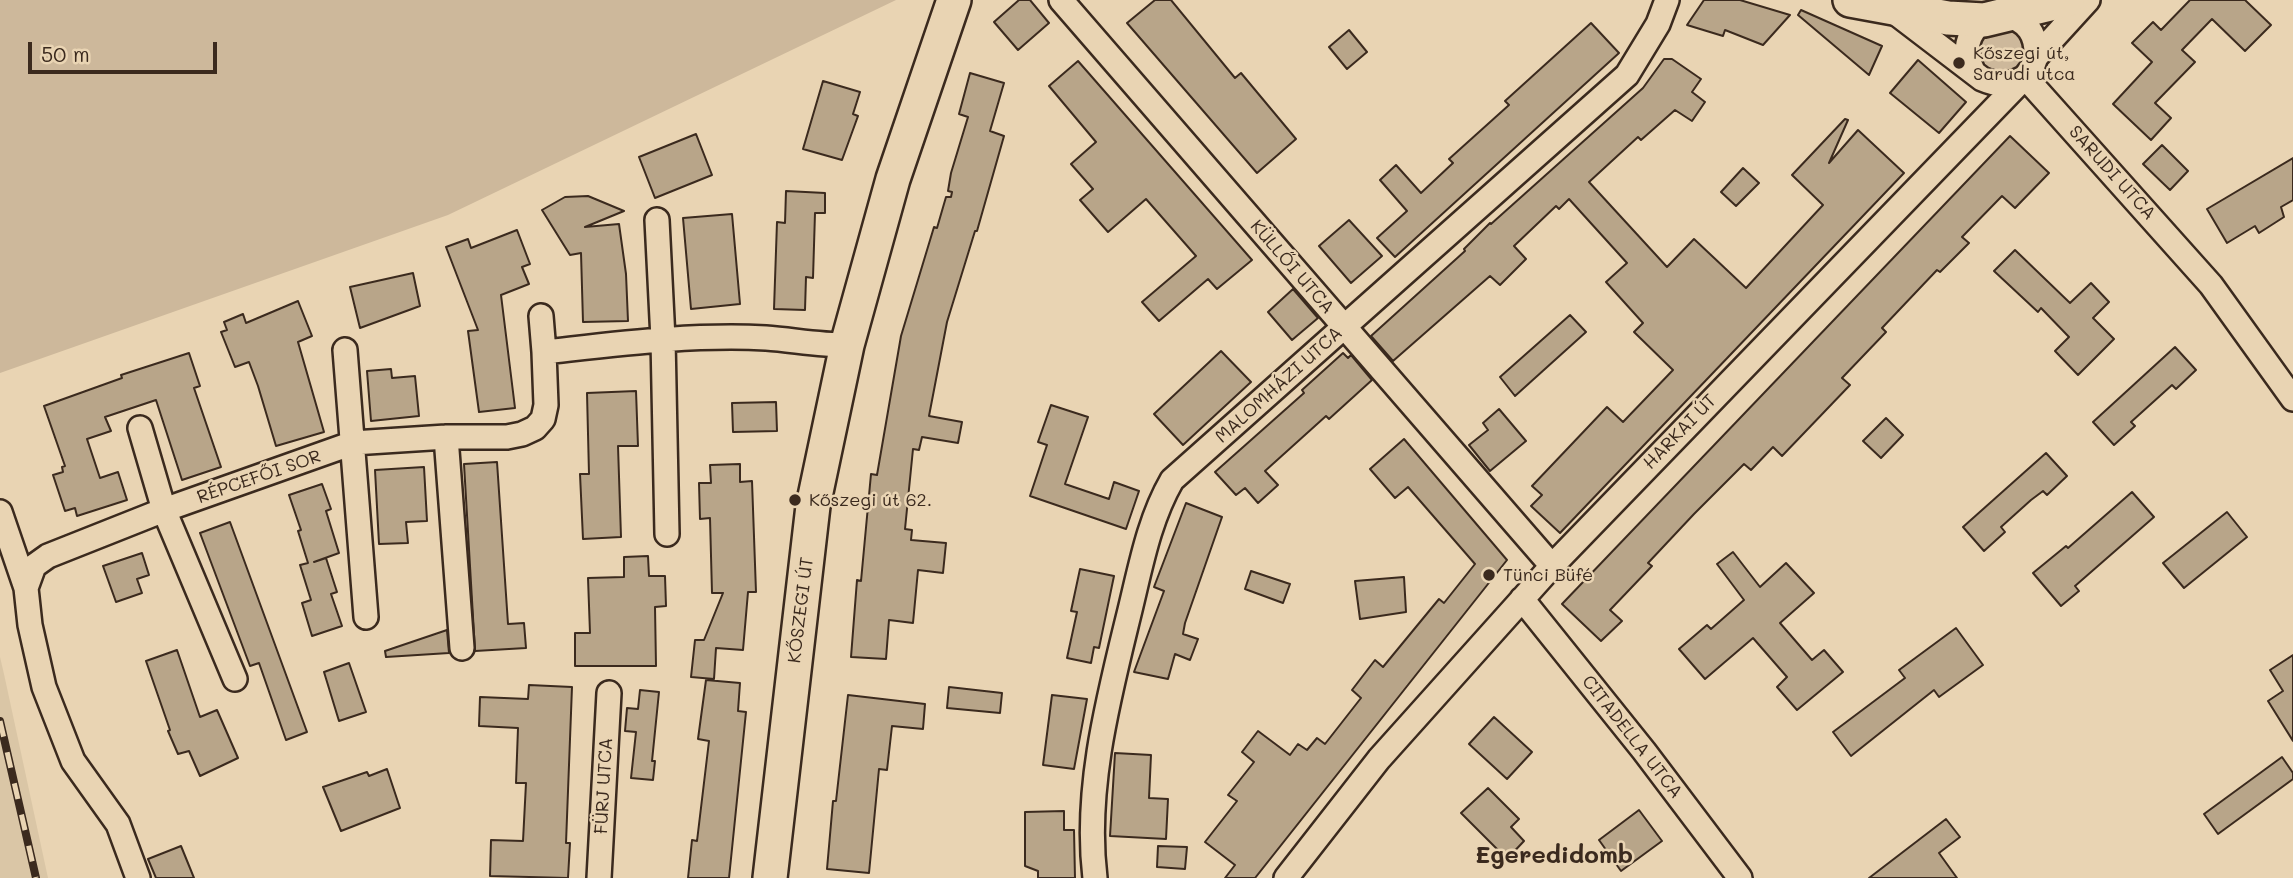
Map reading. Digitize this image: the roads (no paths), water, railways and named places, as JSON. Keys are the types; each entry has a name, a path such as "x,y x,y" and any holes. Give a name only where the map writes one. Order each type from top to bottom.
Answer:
{"main road":[{"name":"KŐSZEGI ÚT","path":"770,878 813,506 847,345 893,179 954,0"},
{"path":"1850,0 1948,18 2067,0"}],"street":[{"name":"KÜLLŐI UTCA","path":"1061,0 1552,566"},
{"name":"MALOMHÁZI UTCA","path":"1095,878 1094,794 1108,697 1149,533 1158,504 1172,480 1627,75 1658,24 1667,0"},
{"name":"HARKAI ÚT","path":"1286,878 1379,759 1552,566 2031,67 2088,0"},
{"path":"1891,9 1982,79 1992,84 2015,82 2031,67 2037,46 2027,25 2017,18 1995,13 1975,27 1967,48 1973,71"},
{"name":"SARUDI UTCA","path":"2031,67 2211,285 2293,399"},
{"path":"657,220 663,339 667,534"},
{"path":"462,648 446,437 507,438 535,428 543,419 546,405 541,316"},
{"path":"544,352 663,339 765,338 847,345"},
{"path":"345,350 366,617"},
{"path":"140,428 164,510 235,679"},
{"name":"RÉPCEFŐI SOR","path":"26,587 34,566 48,556 164,510 353,443 446,437"},
{"path":"0,512 26,587 30,625 44,687 73,761 118,824 138,878"},
{"name":"CITADELLA UTCA","path":"1522,599 1644,751 1740,878"},
{"name":"FÜRJ UTCA","path":"599,878 609,693"}],"railway":[{"path":"0,721 36,878"}],"place":[{"name":"Kőszegi út, Sarudi utca","path":"1959,63"},
{"name":"Kőszegi út 62.","path":"795,500"},
{"name":"Tünci Büfé","path":"1489,575"}],"district":[{"name":"Egeredidomb","path":"1554,856"}]}
